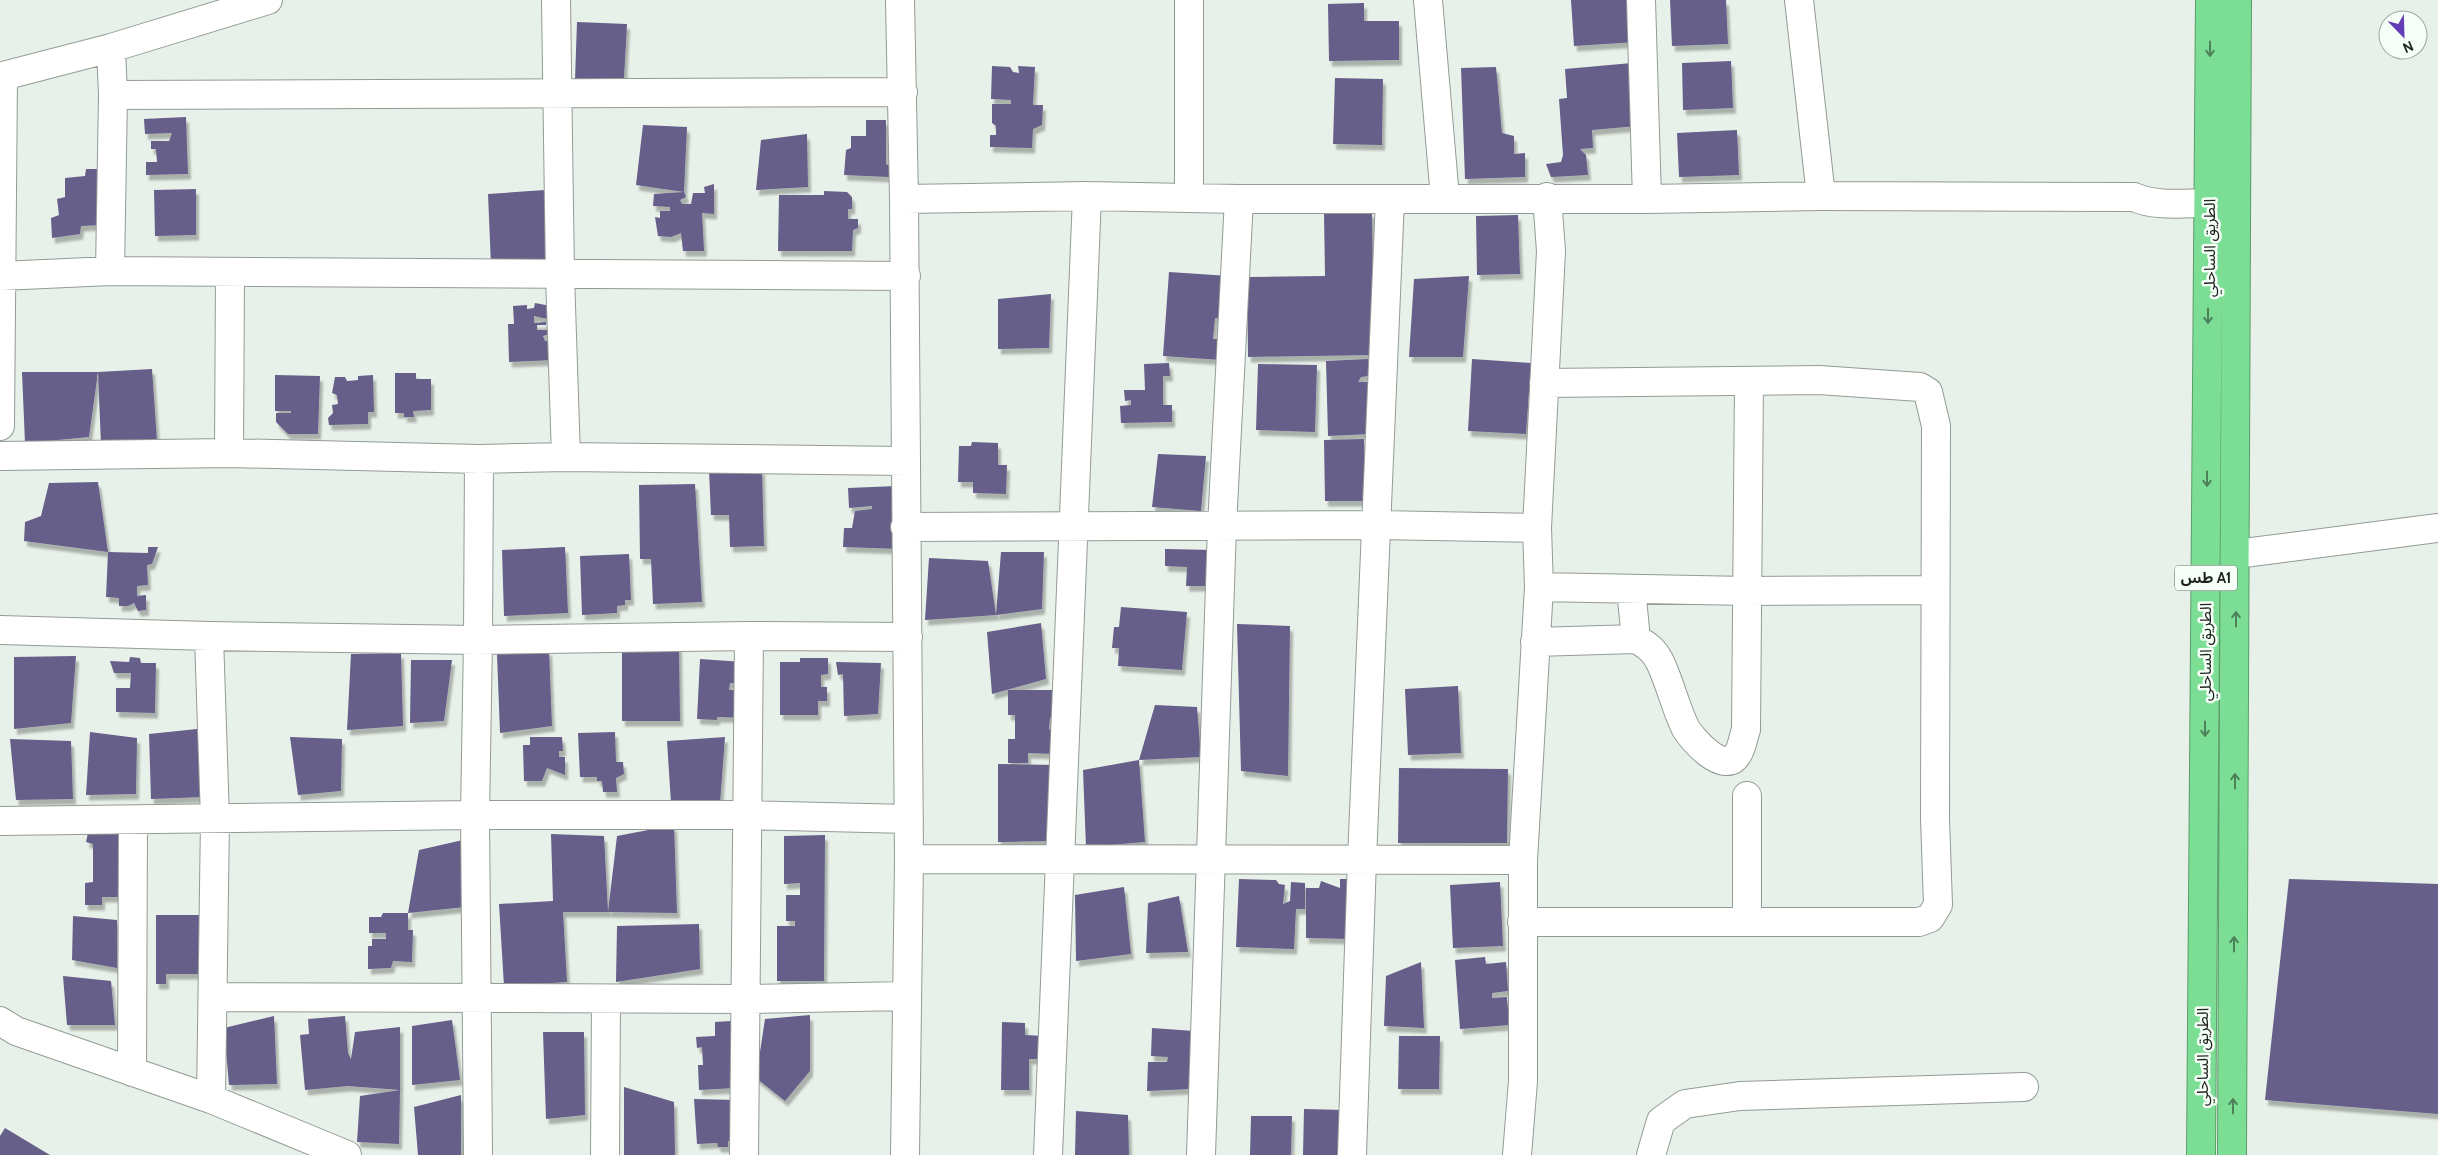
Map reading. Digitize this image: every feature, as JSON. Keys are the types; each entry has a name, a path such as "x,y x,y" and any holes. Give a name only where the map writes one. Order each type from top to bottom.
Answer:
{"highway":[{"name":"الطريق الساحلي","path":"2201,1155 2210,0"},
{"name":"الطريق الساحلي","path":"2232,1155 2237,0"}],"street":[{"path":"0,426 1,77 111,48 268,0"},
{"path":"556,0 560,276 566,457"},
{"path":"900,0 906,276 905,527 909,819 905,1155"},
{"path":"1188,0 1189,198"},
{"path":"1428,0 1445,198"},
{"path":"1641,0 1648,199"},
{"path":"1799,0 1820,196"},
{"path":"110,271 113,95 111,48"},
{"path":"113,95 903,92"},
{"path":"904,199 1087,196 1239,199 1547,197 1648,199 1820,196 2134,197 2141,200 2209,203"},
{"path":"1048,1155 1087,196"},
{"path":"1517,1155 1523,1081 1523,860 1539,587 1537,528 1551,251 1547,197"},
{"path":"1201,1155 1222,526 1239,199"},
{"path":"1352,1155 1362,859 1378,525 1390,199"},
{"path":"1,276 110,271 560,276 906,276"},
{"path":"229,453 230,273"},
{"path":"1522,922 1919,922 1930,918 1938,905 1935,590 1936,426 1928,392 1920,387 1819,380 1544,383"},
{"path":"1535,642 1636,639 1650,646 1660,663 1686,728 1709,754 1724,762 1731,761 1738,755 1746,730 1749,381"},
{"path":"0,456 229,453 479,459 566,457 905,461"},
{"path":"478,1155 475,815 479,459"},
{"path":"905,527 1378,525 1537,528"},
{"path":"2236,554 2438,528"},
{"path":"1539,587 1748,591 1935,590"},
{"path":"1631,589 1636,639"},
{"path":"0,630 209,636 478,640 749,636 908,637"},
{"path":"209,636 215,819 211,1099"},
{"path":"744,1155 749,636"},
{"path":"1747,796 1747,922"},
{"path":"0,821 132,821 475,815 746,815 909,819"},
{"path":"132,821 132,1072"},
{"path":"909,859 1523,860"},
{"path":"213,997 746,999 906,996"},
{"path":"605,1155 606,999"},
{"path":"0,1020 16,1031 211,1099 347,1155"},
{"path":"1651,1155 1660,1121 1685,1104 1740,1096 2024,1087"}],"building":[{"path":"1571,0 1633,0 1636,42 1574,46"},
{"path":"1670,0 1726,0 1728,44 1672,46"},
{"path":"1364,3 1364,21 1399,21 1399,60 1329,61 1328,4"},
{"path":"577,22 627,24 624,78 575,80"},
{"path":"1731,61 1733,108 1683,110 1682,63"},
{"path":"1632,63 1637,126 1592,130 1593,148 1580,149 1586,155 1588,175 1551,177 1546,164 1561,162 1563,155 1559,99 1567,98 1565,69"},
{"path":"992,66 1010,67 1013,72 1019,73 1018,66 1035,67 1033,105 1043,105 1042,125 1033,129 1032,148 990,147 990,135 996,135 996,126 992,123 992,104 1011,104 1011,100 991,99"},
{"path":"1496,67 1502,133 1514,136 1514,154 1525,153 1525,177 1465,179 1461,68"},
{"path":"1335,78 1383,79 1382,145 1333,144"},
{"path":"186,117 188,174 146,175 146,162 157,162 156,149 151,149 151,141 169,141 172,133 145,134 144,119"},
{"path":"866,120 886,120 886,164 890,166 889,177 844,175 846,150 851,148 851,136 866,136"},
{"path":"643,125 687,127 684,192 636,185"},
{"path":"1737,130 1739,175 1679,177 1677,133"},
{"path":"807,134 808,187 756,190 761,140"},
{"path":"86,169 102,169 102,225 81,226 80,234 52,238 51,218 59,215 57,199 65,197 65,178 85,176"},
{"path":"714,184 714,214 702,213 704,251 683,251 681,233 671,237 658,236 655,217 660,218 660,211 670,211 670,207 653,206 654,194 684,192 686,197 680,200 682,204 691,204 693,193 705,193 704,187"},
{"path":"196,189 196,235 155,236 154,190"},
{"path":"545,190 548,266 491,265 488,194"},
{"path":"824,191 847,192 852,197 852,209 848,209 848,219 858,219 858,228 853,230 852,251 778,251 779,195 824,195"},
{"path":"1324,212 1372,212 1374,355 1248,357 1247,277 1325,276"},
{"path":"1518,215 1520,274 1477,275 1476,216"},
{"path":"1169,272 1229,276 1226,319 1215,318 1213,339 1222,339 1221,360 1163,356"},
{"path":"1469,276 1463,357 1409,357 1414,279"},
{"path":"1051,294 1049,348 998,349 998,299"},
{"path":"535,303 551,306 548,319 534,316 534,323 546,322 546,325 537,325 537,330 547,330 547,335 543,336 545,341 554,341 554,360 509,362 508,324 514,324 513,306 527,305 527,309 534,308"},
{"path":"1368,359 1368,376 1361,377 1358,382 1368,382 1370,434 1328,436 1326,361"},
{"path":"1472,359 1531,363 1526,434 1468,431"},
{"path":"1169,363 1170,376 1163,376 1163,405 1172,405 1172,422 1121,423 1120,406 1131,405 1131,400 1125,401 1124,390 1145,390 1144,364"},
{"path":"1258,364 1317,365 1315,432 1256,430"},
{"path":"152,369 157,441 101,445 98,372"},
{"path":"22,372 98,372 89,437 25,443"},
{"path":"395,373 416,373 416,379 431,379 431,410 413,411 414,417 404,417 404,413 395,413"},
{"path":"275,375 320,376 318,434 288,434 276,422 276,413 291,413 291,411 275,411"},
{"path":"373,375 374,412 368,412 368,424 329,425 328,418 333,413 332,405 338,404 337,395 332,393 335,377 345,377 347,381 358,380 358,376"},
{"path":"1364,439 1365,501 1325,501 1324,440"},
{"path":"972,442 998,443 998,465 1007,465 1006,494 973,493 973,482 958,482 959,446 971,446"},
{"path":"1158,454 1206,456 1201,511 1152,507"},
{"path":"762,469 764,546 730,547 729,515 711,515 709,470"},
{"path":"98,482 108,552 24,541 25,522 41,516 49,483"},
{"path":"695,484 702,602 653,604 651,559 640,559 639,485"},
{"path":"896,486 900,549 843,547 844,528 852,528 855,511 872,509 872,506 849,508 848,488"},
{"path":"148,547 158,547 152,564 147,565 148,585 137,586 137,596 146,595 146,610 138,611 134,603 128,606 119,606 119,598 106,597 108,552 148,553"},
{"path":"565,547 568,613 504,616 502,550"},
{"path":"1165,549 1214,550 1207,586 1186,586 1187,567 1165,566"},
{"path":"1001,552 1044,552 1042,609 996,615"},
{"path":"629,554 631,600 625,600 625,605 617,606 617,613 582,615 580,556"},
{"path":"929,558 988,561 996,615 925,620"},
{"path":"1121,607 1187,612 1182,670 1118,666 1119,648 1112,648 1114,627 1119,627"},
{"path":"1041,623 1046,679 992,694 987,632"},
{"path":"1237,624 1290,626 1288,776 1241,771"},
{"path":"679,646 680,721 622,721 622,647"},
{"path":"549,650 552,726 500,733 497,654"},
{"path":"401,653 403,726 347,730 351,654"},
{"path":"76,656 71,723 14,729 14,657"},
{"path":"130,657 140,658 141,663 156,663 155,713 116,712 116,688 130,688 131,673 114,673 110,661 129,662"},
{"path":"800,658 828,658 828,674 821,675 821,687 827,687 827,701 818,701 818,715 780,715 780,662 800,662"},
{"path":"700,659 743,662 742,684 730,683 729,690 744,690 746,718 717,717 717,720 697,719"},
{"path":"411,660 452,660 444,721 410,723"},
{"path":"836,662 881,663 878,714 844,716 843,674 838,675"},
{"path":"1458,686 1461,753 1408,755 1405,689"},
{"path":"1008,690 1053,690 1053,715 1050,718 1049,729 1054,731 1053,754 1028,753 1028,763 1008,763 1008,739 1015,739 1015,715 1008,715"},
{"path":"1155,705 1197,707 1201,757 1139,760"},
{"path":"197,729 204,797 151,799 149,734"},
{"path":"90,732 137,738 136,794 86,795"},
{"path":"615,732 616,762 623,762 624,774 616,778 617,792 603,792 602,781 597,781 597,777 580,777 578,733"},
{"path":"290,737 342,739 341,791 298,795"},
{"path":"530,737 562,737 563,751 559,751 559,757 565,757 565,775 547,768 542,781 524,781 523,745 530,745"},
{"path":"725,737 720,803 671,803 667,741"},
{"path":"10,739 71,741 73,799 16,800"},
{"path":"1139,760 1145,842 1086,847 1083,770"},
{"path":"998,764 1058,765 1056,841 998,842"},
{"path":"1399,768 1508,769 1507,843 1398,843"},
{"path":"674,825 677,913 608,912 617,836"},
{"path":"119,832 119,841 127,845 128,897 102,897 102,905 85,905 85,883 93,882 93,844 86,842 88,833"},
{"path":"551,834 604,836 608,912 563,912 567,982 504,986 499,904 553,901"},
{"path":"825,835 824,981 777,981 777,926 795,926 795,921 786,921 786,895 800,895 800,883 784,884 784,836"},
{"path":"463,840 465,907 408,913 419,850"},
{"path":"1239,879 1276,880 1279,884 1285,885 1283,904 1290,901 1291,882 1305,883 1305,909 1296,909 1294,949 1236,947"},
{"path":"1340,879 1352,879 1352,939 1306,938 1306,888 1319,888 1321,881 1340,888"},
{"path":"2289,879 2438,884 2438,1114 2265,1100"},
{"path":"1500,882 1503,946 1453,948 1450,885"},
{"path":"1124,887 1131,954 1076,961 1075,895"},
{"path":"1179,896 1188,952 1146,953 1148,903"},
{"path":"383,913 408,913 408,930 413,930 412,962 393,961 391,968 368,969 368,946 372,946 372,939 386,939 386,933 369,933 369,917 381,917"},
{"path":"156,915 207,915 207,974 166,974 166,984 156,984"},
{"path":"73,916 117,920 117,968 72,960"},
{"path":"699,924 700,969 616,982 617,926"},
{"path":"1485,957 1486,964 1506,962 1508,991 1492,993 1492,998 1507,997 1509,1025 1460,1029 1455,960"},
{"path":"1421,962 1424,1028 1384,1026 1386,976"},
{"path":"63,976 111,981 115,1025 67,1025"},
{"path":"810,1015 810,1071 785,1101 756,1078 765,1019"},
{"path":"274,1016 277,1084 229,1085 224,1028"},
{"path":"345,1016 348,1053 351,1059 355,1032 400,1027 400,1090 348,1086 305,1090 300,1035 309,1034 308,1019"},
{"path":"452,1020 460,1080 412,1085 412,1026"},
{"path":"731,1021 735,1088 699,1090 698,1065 703,1065 702,1047 697,1048 696,1037 715,1036 715,1022"},
{"path":"1002,1022 1025,1023 1025,1035 1045,1036 1045,1059 1029,1059 1029,1090 1001,1090"},
{"path":"1152,1028 1194,1031 1190,1089 1147,1091 1148,1062 1167,1062 1168,1057 1151,1056"},
{"path":"543,1032 584,1032 585,1115 546,1119"},
{"path":"1399,1036 1440,1036 1439,1089 1398,1089"},
{"path":"624,1087 674,1102 675,1155 624,1155"},
{"path":"400,1090 399,1144 357,1142 360,1096"},
{"path":"461,1095 461,1155 418,1155 414,1107"},
{"path":"694,1099 737,1100 736,1140 728,1141 728,1147 718,1147 717,1143 697,1144"},
{"path":"1304,1109 1345,1110 1344,1155 1303,1155"},
{"path":"1076,1111 1128,1115 1129,1155 1075,1155"},
{"path":"1251,1116 1292,1116 1291,1155 1250,1155"},
{"path":"5,1128 50,1155 0,1155 0,1136"}]}
